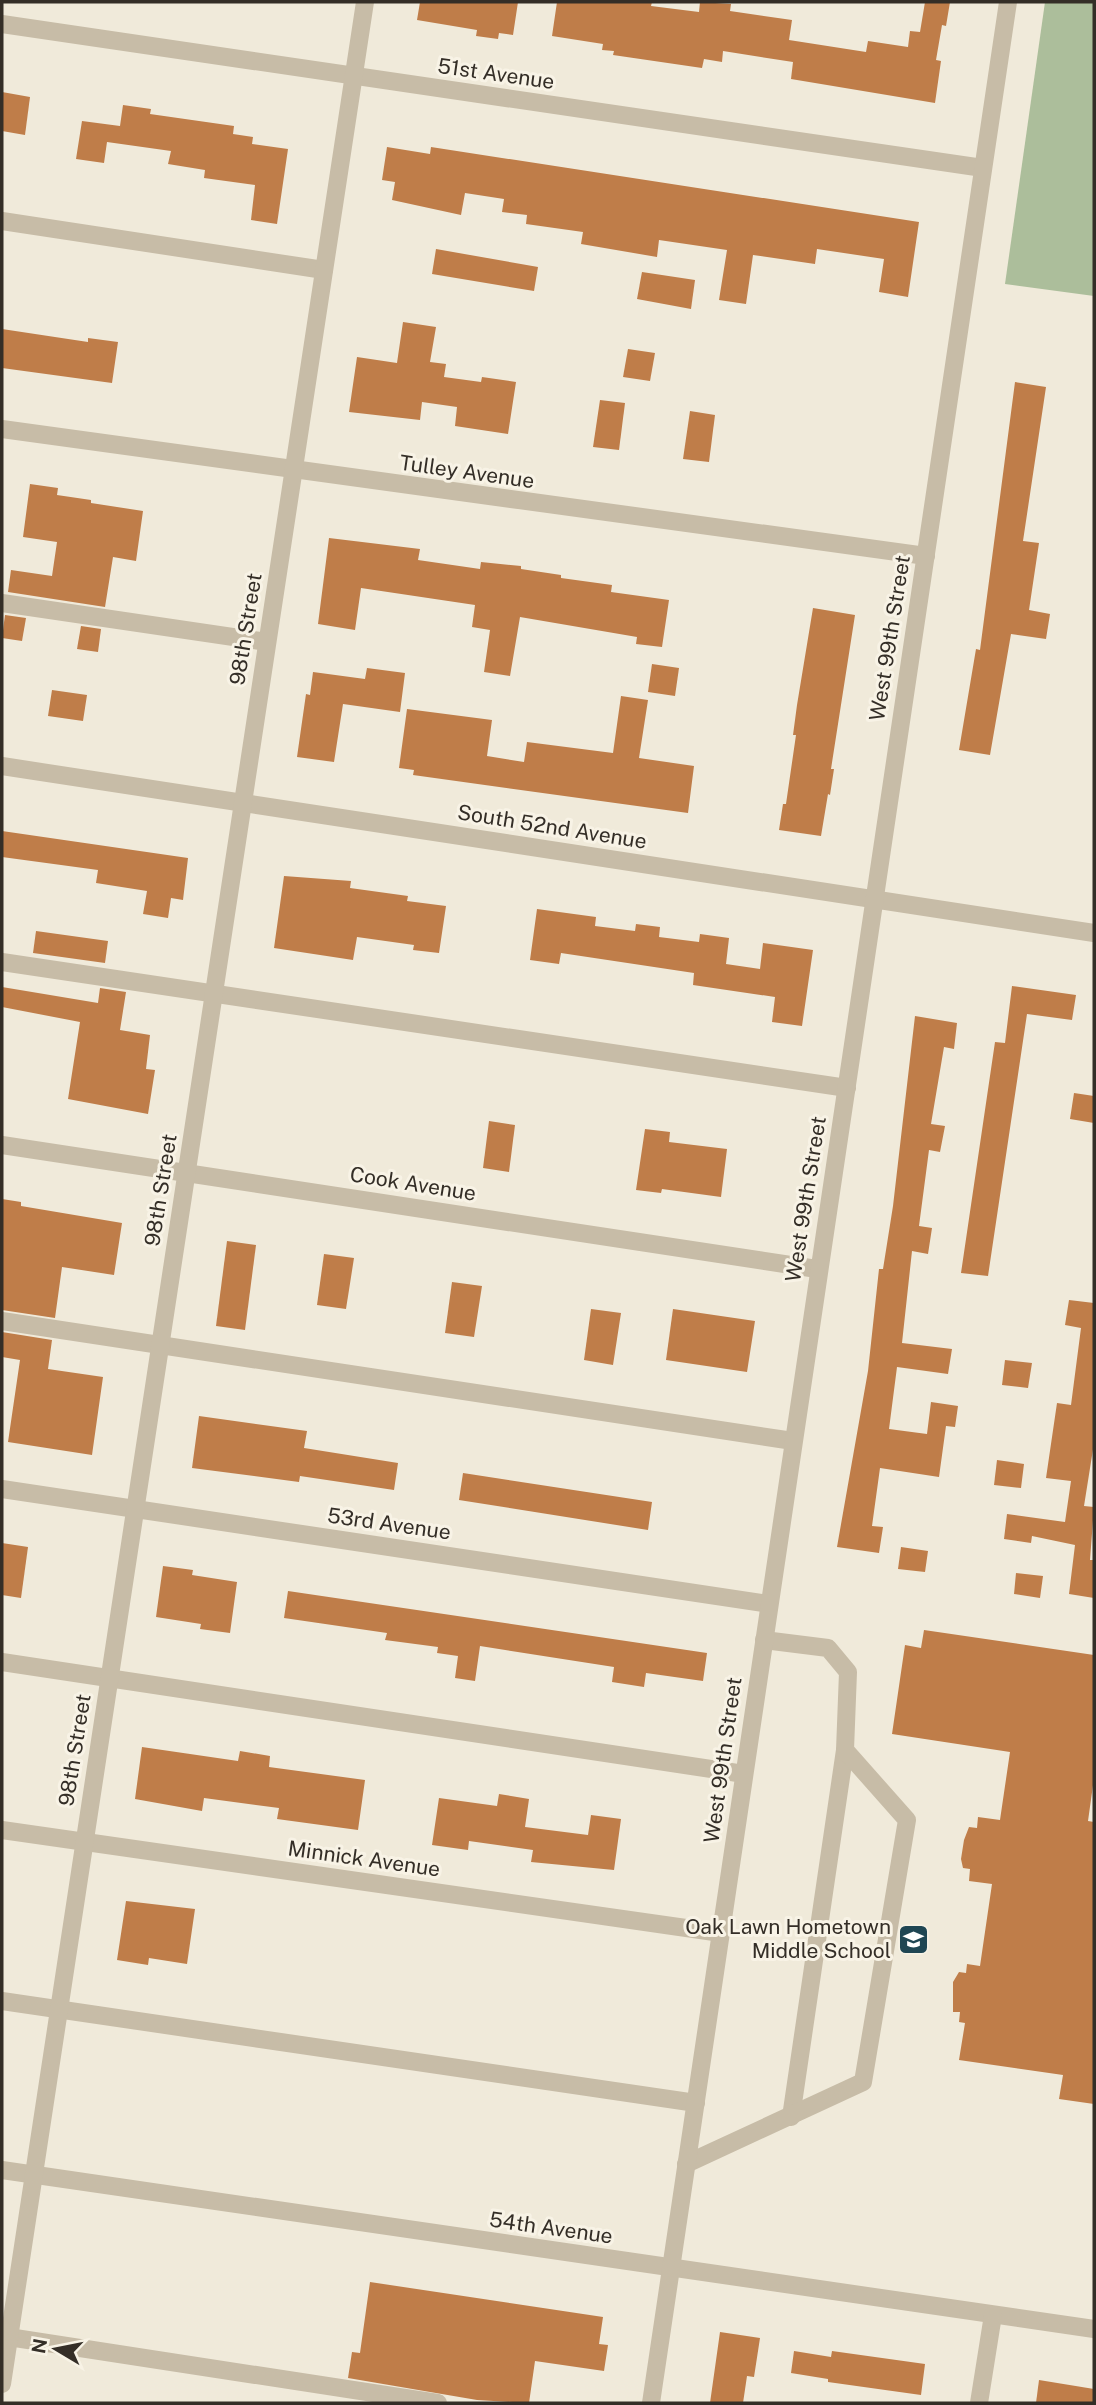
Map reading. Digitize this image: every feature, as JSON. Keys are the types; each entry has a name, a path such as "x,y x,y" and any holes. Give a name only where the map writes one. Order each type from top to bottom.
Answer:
{"street":[{"name":"98th Street","path":"2,2384 5,2337 59,2011 365,2"},
{"name":"West 99th Street","path":"651,2403 817,1269 847,1088 1008,2"},
{"name":"51st Avenue","path":"2,24 983,168"},
{"path":"2,221 324,270"},
{"name":"Tulley Avenue","path":"2,429 293,472 926,556"},
{"path":"2,603 267,642"},
{"name":"South 52nd Avenue","path":"2,766 1094,933"},
{"path":"2,962 847,1088"},
{"name":"Cook Avenue","path":"2,1145 817,1269"},
{"path":"2,1321 793,1441"},
{"name":"53rd Avenue","path":"2,1489 769,1604"},
{"path":"764,1640 828,1648 848,1672 845,1750 791,2117"},
{"path":"2,1662 744,1774"},
{"path":"686,2164 863,2082 907,1820 845,1750"},
{"name":"Minnick Avenue","path":"2,1830 720,1933"},
{"path":"2,2001 695,2103"},
{"name":"54th Avenue","path":"2,2170 1094,2329"},
{"path":"979,2403 993,2315"},
{"path":"5,2337 438,2403"}],"green space":[{"path":"1045,2 1094,2 1094,296 1005,284"}],"building":[{"path":"420,2 518,2 513,35 499,33 498,39 476,36 477,30 417,20"},
{"path":"557,2 652,2 651,6 699,12 700,2 731,4 730,11 792,20 789,40 866,52 868,41 908,47 910,31 920,32 925,2 950,2 946,26 942,25 936,60 941,61 935,103 791,79 793,62 723,51 722,62 704,59 702,68 613,55 614,51 602,50 603,44 552,36"},
{"path":"2,92 30,97 25,135 2,131"},
{"path":"123,105 151,109 150,114 234,126 233,134 253,137 252,144 288,149 277,224 251,220 255,185 204,178 205,170 168,164 171,151 107,142 104,163 76,159 82,121 120,126"},
{"path":"387,147 430,154 431,147 919,222 908,297 879,292 884,259 817,249 815,264 753,255 746,304 719,300 727,250 659,240 657,257 581,244 583,232 526,224 527,215 502,212 504,199 465,193 461,215 392,200 395,182 382,180"},
{"path":"436,249 538,267 534,291 432,274"},
{"path":"642,272 695,280 691,309 637,299"},
{"path":"403,322 436,327 430,362 446,364 444,377 481,382 482,377 516,382 508,434 455,426 457,407 422,402 420,420 349,412 357,357 397,363"},
{"path":"2,329 88,342 88,338 118,342 112,383 2,368"},
{"path":"628,349 655,353 650,381 623,377"},
{"path":"1015,382 1046,387 1023,541 1039,543 1029,610 1050,614 1046,639 1011,634 990,755 959,750 976,649 980,650"},
{"path":"600,400 625,403 619,450 593,447"},
{"path":"690,411 715,415 709,462 683,459"},
{"path":"30,484 58,488 57,495 143,511 136,561 113,557 105,607 8,592 11,570 52,576 57,542 23,537"},
{"path":"329,538 420,549 418,560 480,569 481,562 521,566 521,569 561,575 561,578 612,585 611,592 669,600 662,647 636,644 637,637 520,617 510,676 484,672 490,630 472,627 475,605 361,588 355,630 318,624"},
{"path":"813,608 855,615 831,769 834,769 830,795 828,794 821,836 779,830 783,804 786,804 796,735 793,735 797,705"},
{"path":"5,615 26,618 22,641 2,638"},
{"path":"81,626 101,629 98,652 77,649"},
{"path":"652,664 679,668 675,696 648,692"},
{"path":"367,668 405,673 400,712 343,704 334,762 297,757 306,694 310,695 313,672 365,679"},
{"path":"52,690 87,695 83,721 48,716"},
{"path":"621,696 648,700 639,758 694,766 688,813 413,775 414,770 399,768 407,709 492,720 487,756 524,762 527,742 613,753"},
{"path":"2,831 188,858 183,900 171,898 168,918 143,914 147,891 96,883 98,870 2,857"},
{"path":"284,876 351,881 350,888 408,896 407,901 446,906 439,953 413,950 414,945 357,937 353,960 274,948"},
{"path":"537,909 596,917 595,926 635,931 636,924 660,927 659,937 699,942 700,934 729,938 726,964 760,969 763,943 813,950 802,1026 772,1022 775,997 693,985 694,973 561,953 559,964 530,960"},
{"path":"36,931 108,941 105,963 33,953"},
{"path":"1012,986 1076,995 1072,1020 1027,1014 988,1276 961,1273 995,1042 1005,1043"},
{"path":"2,987 98,1003 100,988 126,992 120,1030 150,1035 146,1069 155,1070 148,1114 68,1099 80,1022 2,1007"},
{"path":"915,1016 957,1023 954,1049 944,1047 931,1124 945,1126 940,1152 929,1150 919,1226 932,1228 928,1254 912,1251 902,1343 952,1349 948,1374 897,1367 889,1429 927,1434 931,1402 958,1406 955,1427 946,1426 939,1477 880,1468 872,1526 883,1527 879,1553 837,1547 868,1371 879,1269 883,1269 893,1206"},
{"path":"1074,1093 1094,1096 1094,1123 1070,1119"},
{"path":"489,1121 515,1125 509,1172 483,1168"},
{"path":"645,1129 670,1132 669,1142 727,1149 721,1197 662,1189 661,1193 636,1190"},
{"path":"2,1199 21,1202 21,1206 122,1223 114,1275 62,1267 55,1318 2,1310"},
{"path":"227,1241 256,1245 245,1330 216,1326"},
{"path":"324,1254 354,1258 346,1309 317,1305"},
{"path":"452,1282 482,1286 474,1337 445,1333"},
{"path":"1069,1300 1094,1303 1094,1443 1084,1506 1094,1507 1090,1560 1094,1560 1094,1598 1069,1594 1075,1545 1032,1536 1031,1543 1004,1539 1007,1514 1065,1522 1071,1481 1046,1478 1057,1403 1071,1405 1081,1328 1065,1325"},
{"path":"591,1309 621,1313 613,1365 584,1360"},
{"path":"673,1309 755,1321 747,1372 666,1360"},
{"path":"2,1332 52,1340 48,1369 103,1377 92,1455 8,1442 20,1360 2,1357"},
{"path":"1005,1360 1032,1363 1028,1388 1002,1385"},
{"path":"199,1416 307,1431 304,1448 398,1463 394,1490 300,1476 299,1482 192,1468"},
{"path":"997,1460 1024,1464 1021,1488 994,1485"},
{"path":"463,1473 652,1502 648,1530 459,1500"},
{"path":"2,1543 28,1547 21,1598 2,1595"},
{"path":"901,1547 928,1551 925,1572 898,1569"},
{"path":"163,1566 193,1570 192,1575 237,1582 230,1633 200,1629 201,1624 156,1617"},
{"path":"1016,1573 1043,1576 1040,1598 1014,1594"},
{"path":"288,1591 707,1653 703,1681 646,1673 644,1687 612,1682 614,1667 480,1646 475,1681 455,1678 458,1656 437,1653 438,1647 385,1640 387,1633 284,1618"},
{"path":"924,1630 1094,1655 1094,1778 1088,1821 1094,1822 1094,2104 1059,2099 1063,2075 959,2060 965,2023 959,2022 960,2012 953,2012 953,1982 959,1972 966,1973 967,1964 980,1966 992,1884 969,1881 970,1869 963,1868 961,1859 964,1840 969,1827 977,1828 978,1817 1000,1820 1010,1752 892,1734 905,1645 921,1648"},
{"path":"142,1747 238,1761 240,1751 270,1756 269,1767 365,1780 358,1830 277,1819 279,1808 204,1798 202,1811 135,1799"},
{"path":"499,1794 529,1799 525,1827 588,1835 591,1815 621,1819 614,1870 531,1862 533,1850 469,1841 468,1850 432,1845 439,1798 497,1806"},
{"path":"126,1901 195,1909 187,1964 149,1958 148,1965 117,1960"},
{"path":"370,2282 603,2317 599,2344 608,2345 604,2371 535,2361 529,2403 477,2400 348,2378 352,2352 360,2353"},
{"path":"720,2332 760,2338 754,2377 747,2376 743,2403 710,2403"},
{"path":"794,2351 831,2357 832,2351 925,2364 921,2395 828,2382 828,2379 791,2373"},
{"path":"1039,2380 1094,2389 1094,2403 1036,2403"}],"place":[{"name":"Oak Lawn Hometown Middle School","path":"914,1939"}]}
